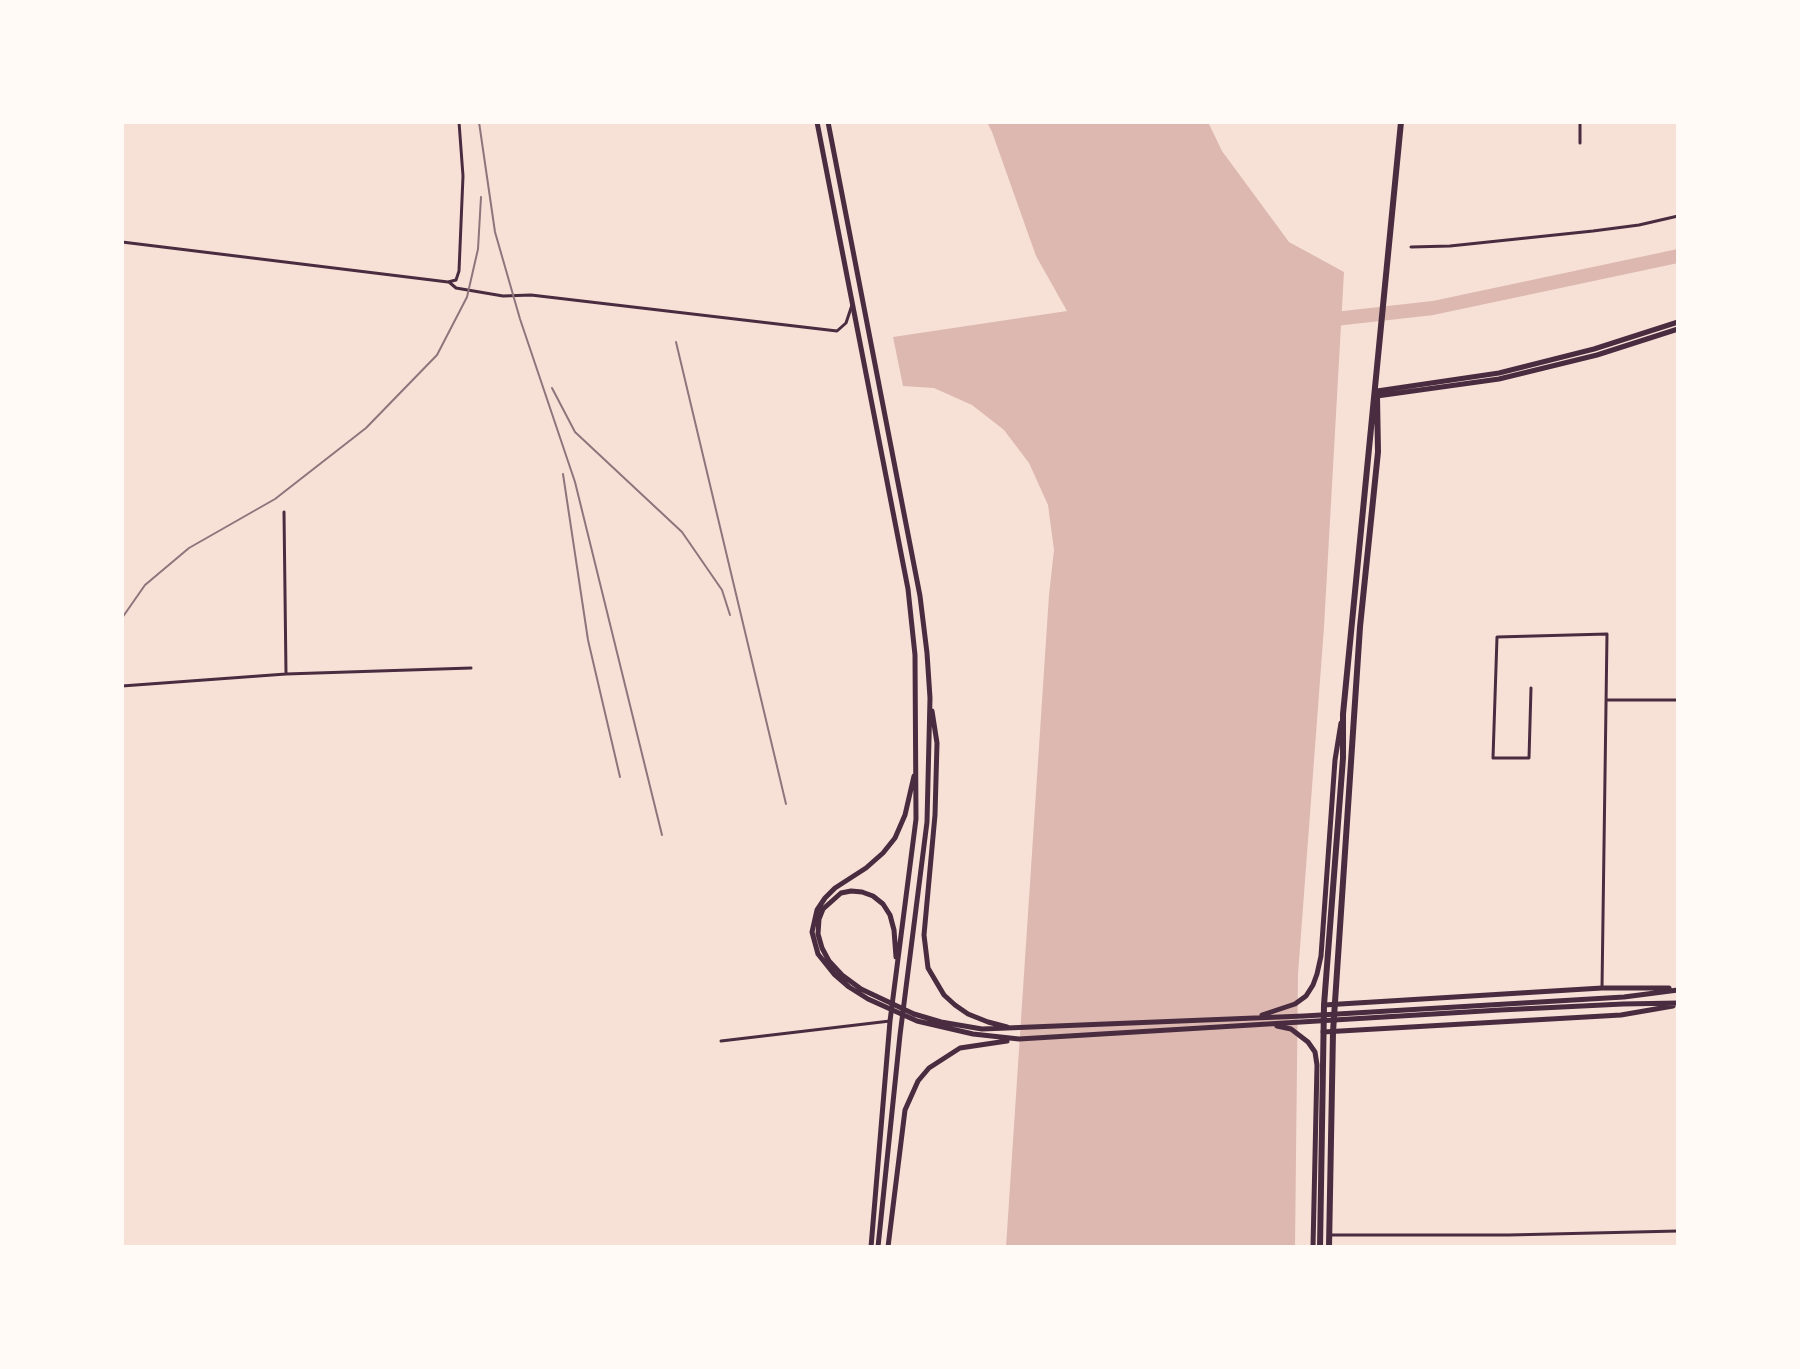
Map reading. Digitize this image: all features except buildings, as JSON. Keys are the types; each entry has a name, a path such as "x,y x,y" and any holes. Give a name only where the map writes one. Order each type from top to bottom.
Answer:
{"highway":[{"path":"1320,1247 1324,1005 1343,758 1343,714 1401,122"},
{"path":"1329,1247 1333,1032 1360,627 1378,452 1377,372"}],"main road":[{"path":"817,122 913,621 916,819 890,1021 871,1247"},
{"path":"828,122 920,596 927,653 937,743 935,815 924,951 928,968 944,995 968,1014 1020,1029"},
{"path":"1377,394 1499,373 1594,349 1678,322"},
{"path":"1377,394 1499,379 1597,355 1678,329"},
{"path":"878,1247 900,1035 927,822 930,698"},
{"path":"1252,1022 1295,1004 1306,996 1313,985 1321,956 1335,760 1343,714"},
{"path":"917,763 905,815 895,838 866,868 825,898 817,910 812,932 818,954 849,987 917,1021 973,1034 1019,1039"},
{"path":"897,970 894,930 883,904 873,896 851,891 841,893 823,909 818,934 822,948 842,975 861,989 914,1014 960,1027 1020,1029 1252,1022 1291,1029 1308,1042 1315,1052 1317,1065 1313,1247"},
{"path":"1324,1005 1602,988 1678,989"},
{"path":"1623,1000 1678,989"},
{"path":"888,1247 905,1110 918,1081 929,1068 960,1048 1019,1039 1252,1022 1623,1000 1678,1004"},
{"path":"1323,1032 1621,1015 1678,1004"}],"street":[{"path":"122,242 448,282 456,280 463,176 459,122"},
{"path":"1580,122 1580,143"},
{"path":"1411,247 1450,246 1593,231 1678,216"},
{"path":"448,282 456,288 503,296 531,295 837,331 846,323 852,305"},
{"path":"284,512 286,674"},
{"path":"1531,688 1529,758 1493,758 1497,637 1607,634 1602,988"},
{"path":"122,686 286,674 471,668"},
{"path":"1606,700 1678,700"},
{"path":"721,1041 890,1021"},
{"path":"1329,1235 1678,1231"}],"shaded area":[{"path":"987,122 1208,122 1222,151 1289,242 1344,272 1324,627 1298,974 1295,1247 1006,1247 1054,550 1048,505 1029,463 1004,430 972,405 934,388 903,386 893,337 1067,311 1036,256"}],"waterway":[{"path":"1326,320 1433,308 1678,256"}],"railway":[{"path":"479,122 495,232 520,319 575,482 662,835"},
{"path":"122,618 145,585 189,548 275,499 366,428 437,355 467,297 478,249 481,197"},
{"path":"676,342 786,804"},
{"path":"552,388 575,432 682,532 722,590 730,615"},
{"path":"563,474 588,640 620,777"}]}
